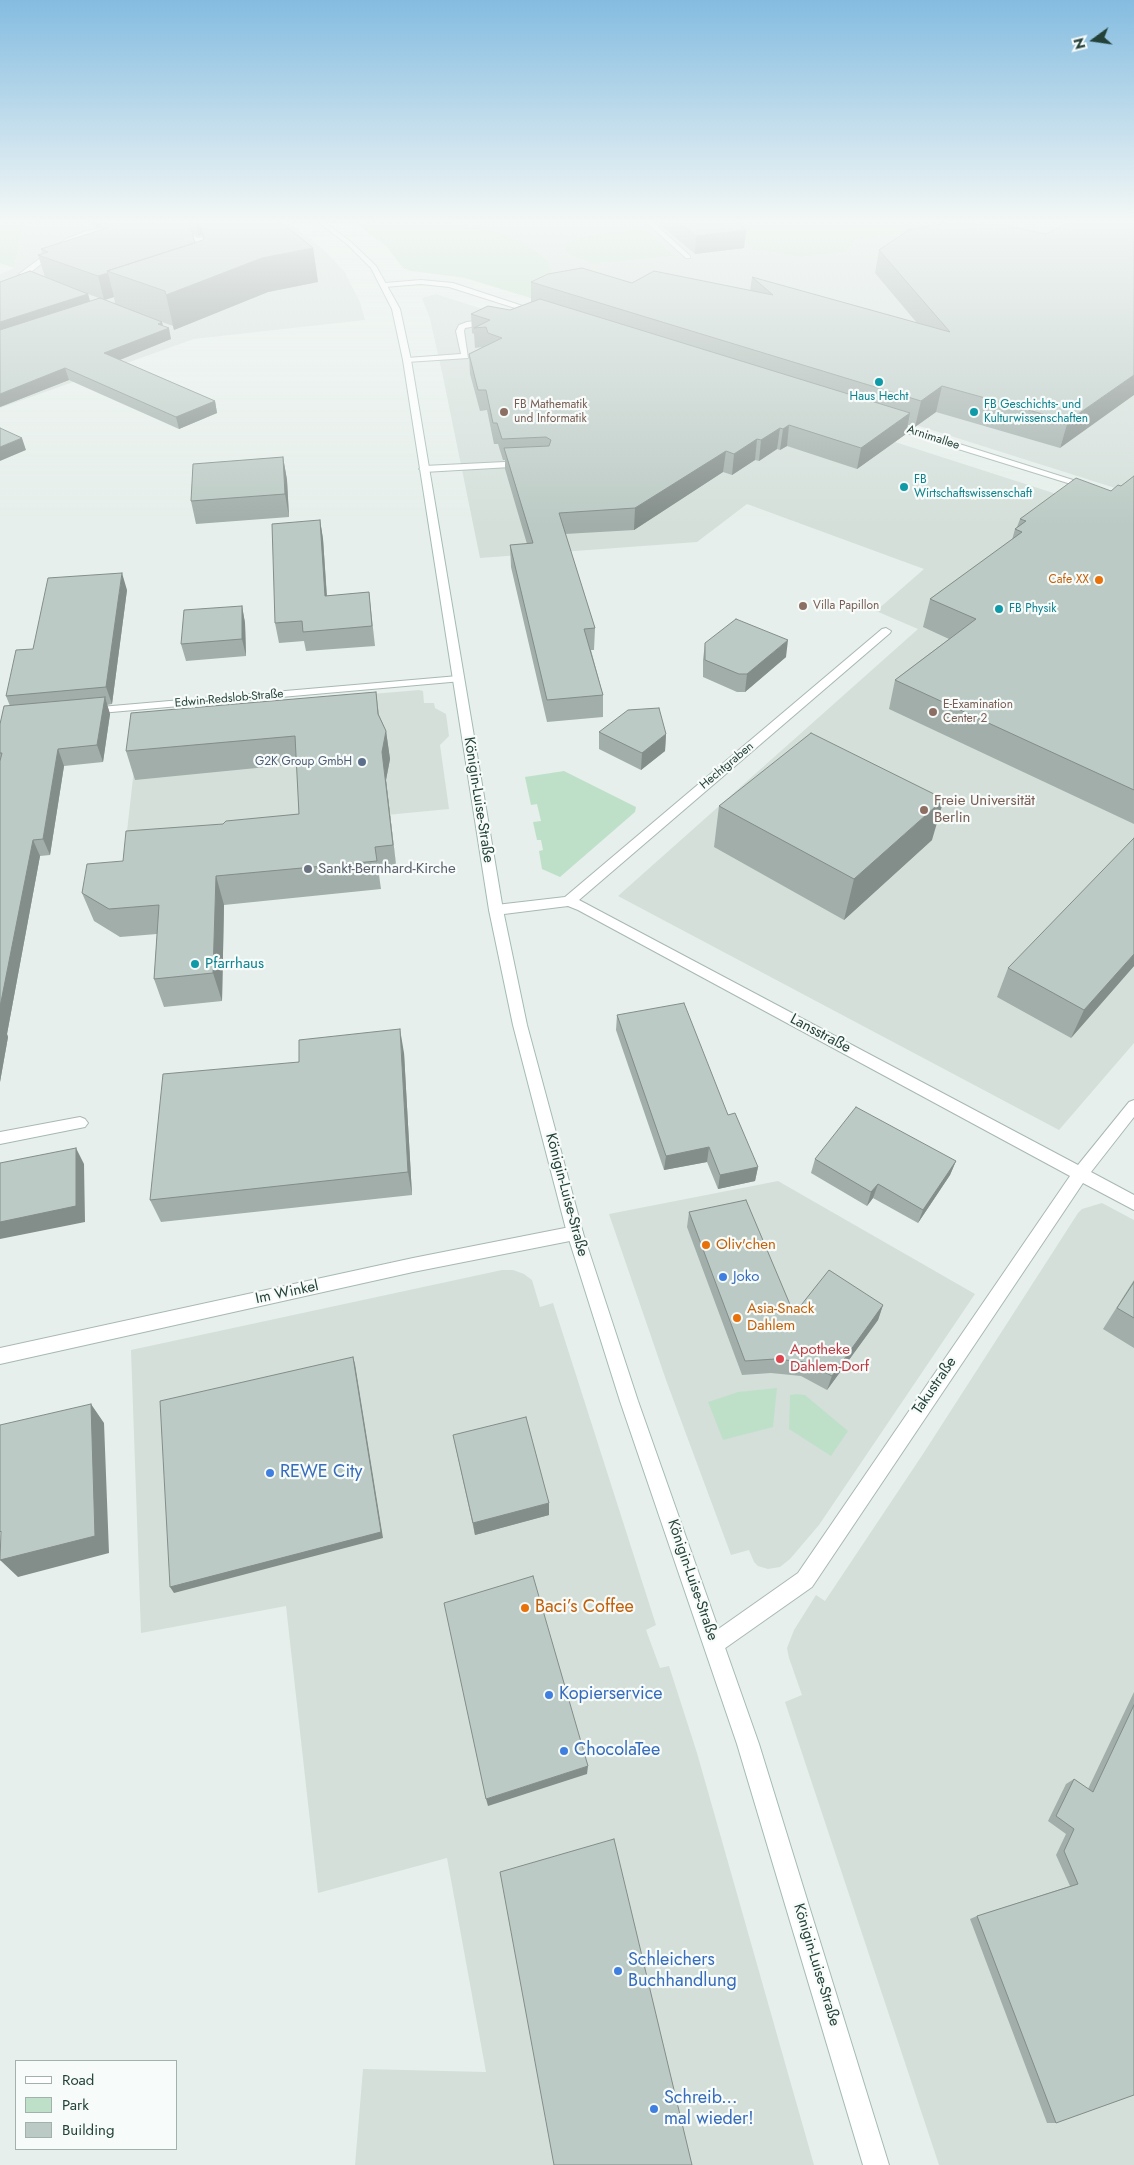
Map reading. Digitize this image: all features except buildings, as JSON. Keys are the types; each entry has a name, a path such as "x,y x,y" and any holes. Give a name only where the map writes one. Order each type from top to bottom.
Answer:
{"street":[{"name":"Königin-Luise-Straße","path":"399,324 407,360 496,910 520,1025 575,1233 629,1401 748,1744 876,2165"},
{"path":"465,356 460,331 467,324"},
{"path":"407,360 475,354"},
{"name":"Arnimallee","path":"883,422 1103,492"},
{"path":"424,470 536,463"},
{"name":"Hechtgraben","path":"569,901 886,631"},
{"name":"Edwin-Redslob-Straße","path":"79,712 458,679"},
{"path":"496,910 569,901"},
{"name":"Lansstraße","path":"569,901 597,914 1134,1203"},
{"name":"Takustraße","path":"714,1644 805,1580 1081,1174 1134,1106"},
{"path":"0,1138 80,1123"},
{"name":"Im Winkel","path":"0,1356 414,1265 575,1233"}],"shaded area":[{"path":"0,324 329,324 194,339 0,408"},
{"name":"Freie Universität Berlin","path":"431,324 529,324 1134,519 1134,1043 1059,1130 618,896 918,629 876,611 924,569 747,504 697,542 480,558"},
{"path":"597,324 1134,324 1134,494"},
{"path":"423,691 424,703 434,703 435,708 446,714 449,736 440,745 449,809 126,840 140,716 185,710"},
{"path":"778,1181 975,1294 819,1525 790,1559 780,1567 768,1569 758,1566 754,1562 749,1550 731,1555 666,1380 609,1214"},
{"path":"1102,1203 1134,1220 1134,2165 939,2165 785,1702 802,1695 787,1648 794,1630 816,1595 825,1601 923,1454 1078,1213 1082,1209"},
{"path":"502,1270 513,1270 524,1274 532,1280 540,1307 553,1303 656,1625 646,1630 660,1668 669,1666 697,1753 814,2165 355,2165 363,2069 486,2072 447,1858 318,1893 286,1606 141,1633 131,1350"}],"green space":[{"path":"564,771 636,807 635,812 560,877 542,869 539,851 543,850 541,840 537,840 533,822 541,821 537,804 531,805 525,777"},
{"path":"777,1388 773,1427 723,1440 708,1402 738,1392"},
{"path":"790,1395 805,1395 848,1431 831,1456 789,1429"}],"place":[{"name":"Haus Hecht","path":"879,382"},
{"name":"FB Mathematik und Informatik","path":"504,412"},
{"name":"FB Geschichts- und Kulturwissenschaften","path":"974,412"},
{"name":"FB Wirtschaftswissenschaft","path":"904,487"},
{"name":"Cafe XX","path":"1099,580"},
{"name":"Villa Papillon","path":"803,606"},
{"name":"FB Physik","path":"999,609"},
{"name":"E-Examination Center 2","path":"933,712"},
{"name":"G2K Group GmbH","path":"362,762"},
{"name":"Freie Universität Berlin","path":"924,810"},
{"name":"Sankt-Bernhard-Kirche","path":"308,869"},
{"name":"Pfarrhaus","path":"195,964"},
{"name":"Oliv'chen","path":"706,1245"},
{"name":"Joko","path":"723,1277"},
{"name":"Asia-Snack Dahlem","path":"737,1318"},
{"name":"Apotheke Dahlem-Dorf","path":"780,1359"},
{"name":"REWE City","path":"270,1473"},
{"name":"Baci’s Coffee","path":"525,1608"},
{"name":"Kopierservice","path":"549,1695"},
{"name":"ChocolaTee","path":"564,1751"},
{"name":"Schleichers Buchhandlung","path":"618,1971"},
{"name":"Schreib... mal wieder!","path":"654,2109"}]}
